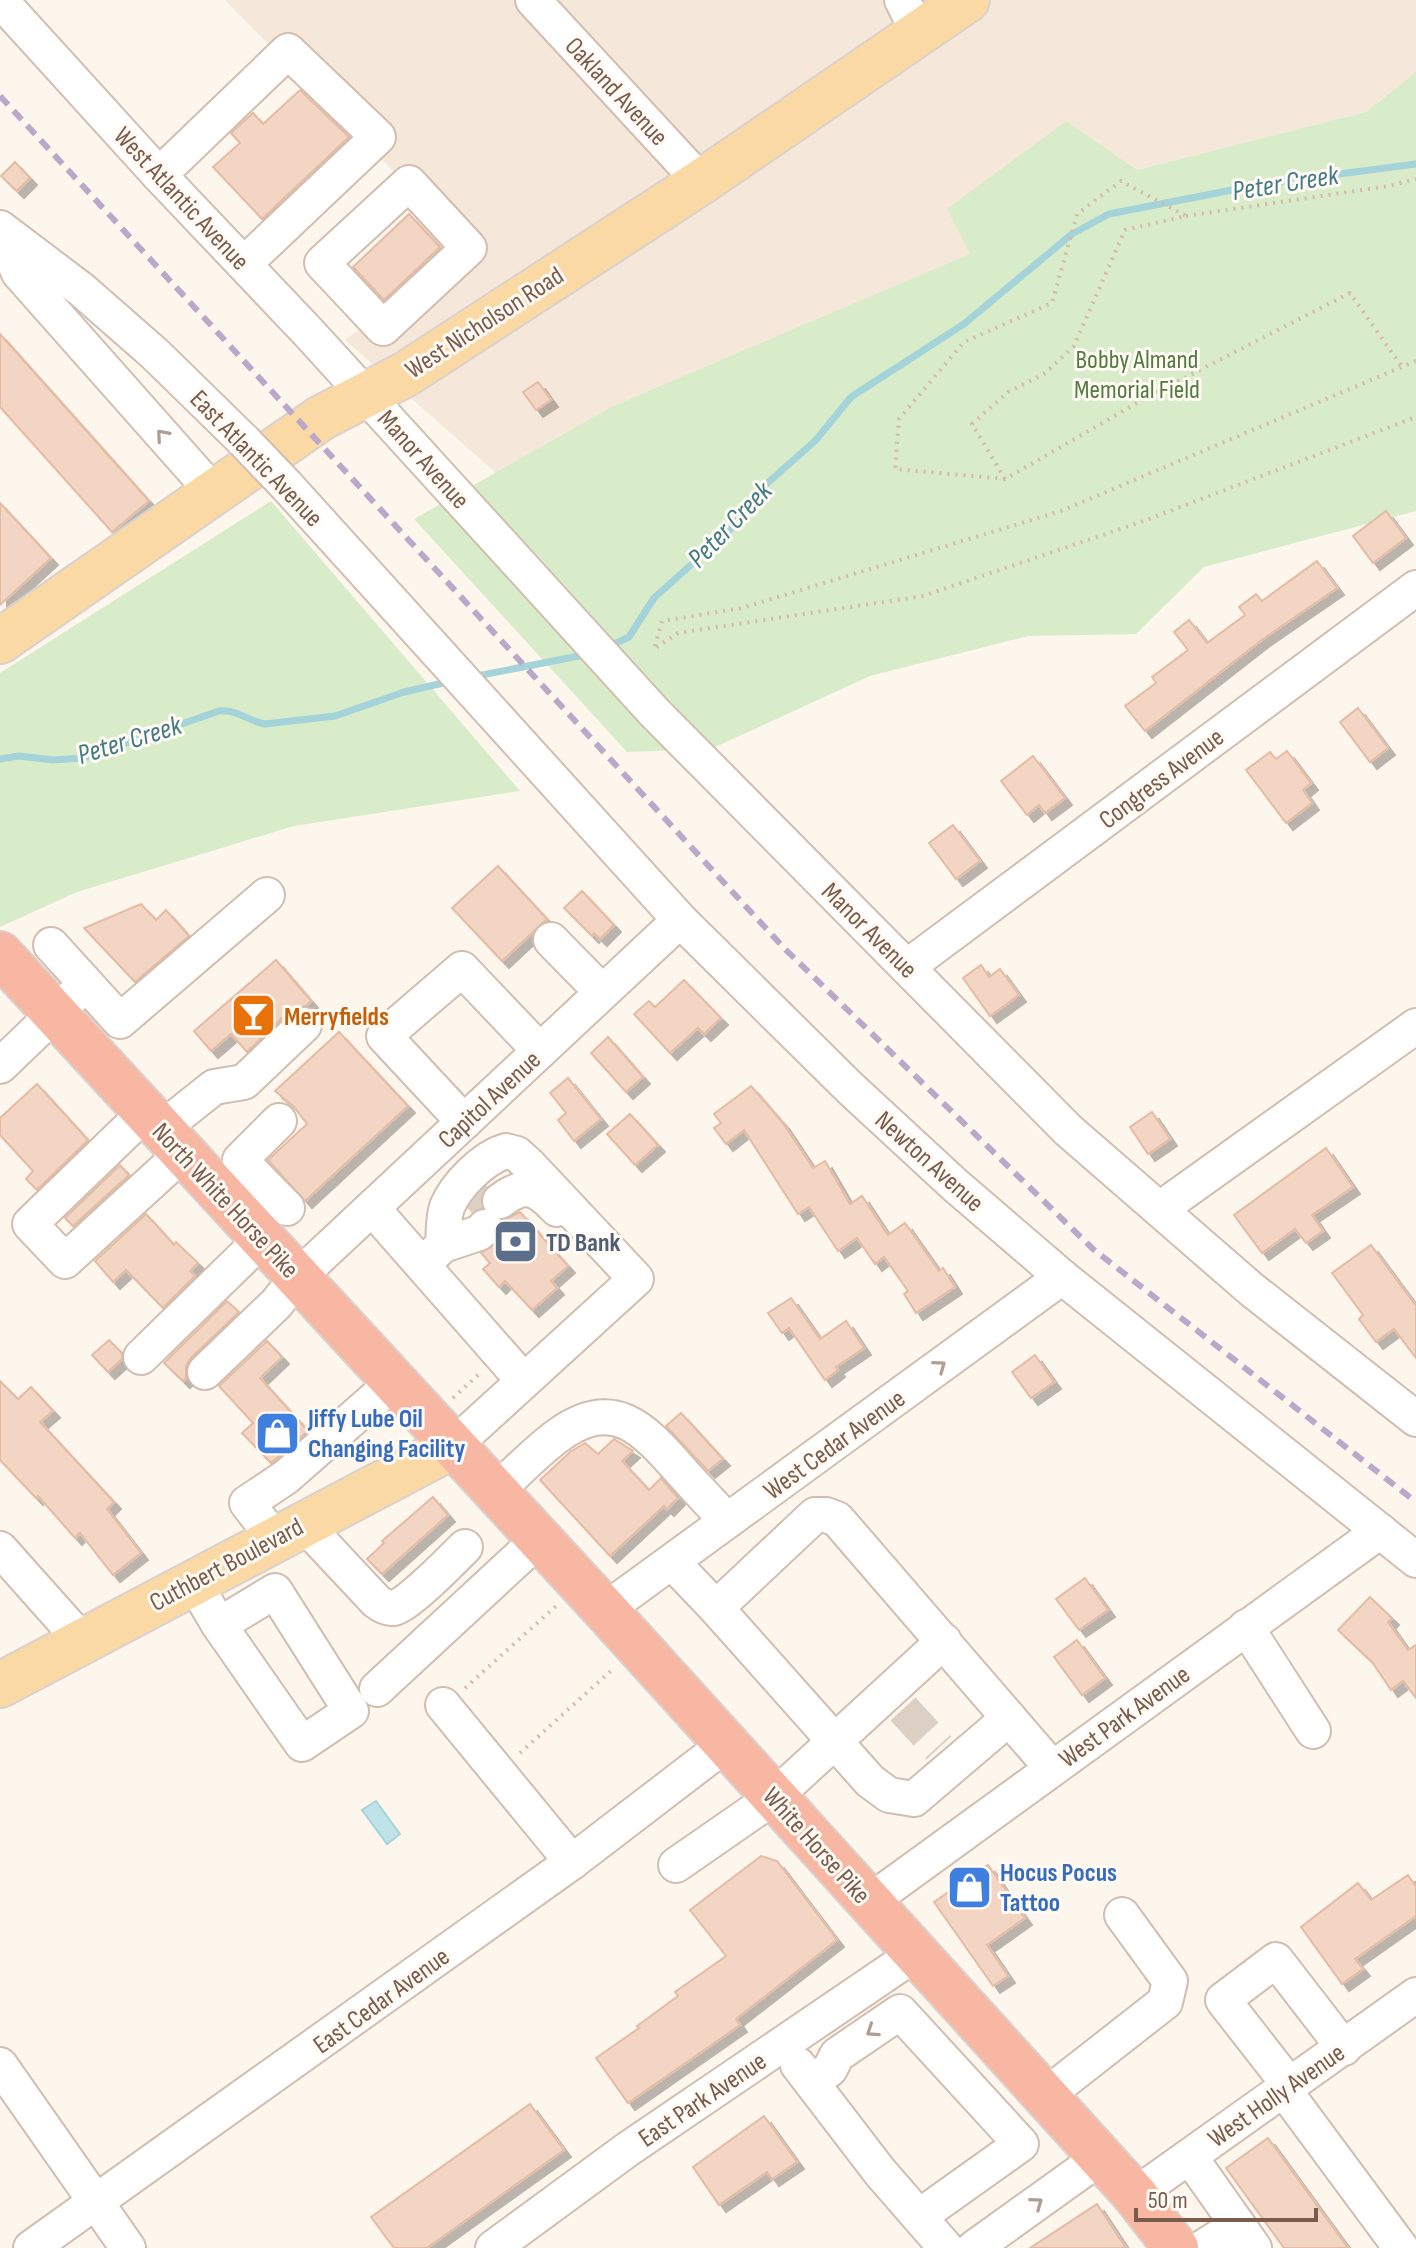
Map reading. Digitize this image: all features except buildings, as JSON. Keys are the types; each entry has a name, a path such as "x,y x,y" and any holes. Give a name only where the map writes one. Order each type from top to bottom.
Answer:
{"highway":[{"name":"North White Horse Pike","path":"0,954 70,999 162,1132 262,1211 298,1277 453,1446"},
{"name":"White Horse Pike","path":"453,1446 1101,2157 1176,2248"}],"main road":[{"name":"West Nicholson Road","path":"0,641 321,418 406,374 701,182 910,16 967,0"},
{"name":"Cuthbert Boulevard","path":"0,1685 453,1446"}],"street":[{"name":"West Atlantic Avenue","path":"0,0 366,395"},
{"name":"Oakland Avenue","path":"533,0 701,182"},
{"path":"159,175 288,51 378,137 244,264"},
{"path":"0,228 19,273 214,493"},
{"name":"East Atlantic Avenue","path":"0,228 82,290 155,354 244,441 491,713"},
{"path":"309,333 358,301"},
{"name":"Manor Avenue","path":"366,395 654,712 1068,1130 1251,1289 1416,1419"},
{"name":"Congress Avenue","path":"907,967 1416,588"},
{"name":"Newton Avenue","path":"491,713 680,920 850,1088 955,1185 1062,1277 1416,1560"},
{"path":"51,945 70,999 120,1021 267,895"},
{"name":"Capitol Avenue","path":"205,1372 276,1304 298,1277 680,920"},
{"path":"551,940 602,992"},
{"path":"464,1122 384,1036 462,969 540,1051"},
{"path":"0,1066 70,999"},
{"path":"162,1132 214,1087 244,1082 304,1025"},
{"path":"1160,1209 1416,1026"},
{"path":"141,1346 223,1277 262,1211 240,1160 279,1121"},
{"path":"432,1255 450,1201 484,1163 506,1151 517,1154 537,1174 628,1286"},
{"path":"432,1255 485,1206 506,1180 537,1174"},
{"path":"485,1206 525,1201 539,1205 628,1286"},
{"path":"372,1208 432,1255 523,1380"},
{"name":"West Cedar Avenue","path":"605,1610 1062,1277"},
{"path":"453,1446 628,1286"},
{"path":"394,1382 286,1477 247,1503 388,1607 395,1608 409,1599 465,1547"},
{"path":"496,1492 557,1437 575,1426 594,1419 618,1418 643,1430 727,1521"},
{"path":"716,1608 815,1515 837,1519 1052,1768"},
{"name":"West Park Avenue","path":"869,1902 1380,1531"},
{"path":"377,1689 539,1539"},
{"path":"0,1549 82,1641"},
{"path":"672,1562 870,1781 889,1795 914,1799 946,1756 1009,1718"},
{"path":"193,1581 219,1625"},
{"path":"1246,1627 1313,1731"},
{"path":"676,1865 774,1797 834,1741 895,1701 944,1641"},
{"path":"454,1696 572,1862"},
{"name":"East Cedar Avenue","path":"31,2248 572,1862 726,1744"},
{"path":"1045,2096 1165,2002 1170,1981 1122,1915"},
{"name":"East Park Avenue","path":"493,2248 628,2149 915,1954"},
{"path":"1344,2048 1276,1960 1223,2000 1401,2248"},
{"name":"West Holly Avenue","path":"1135,2195 1416,1995"},
{"path":"812,2082 830,2069 837,2055 900,2012 1021,2144 920,2216"},
{"path":"949,2065 990,2035"},
{"path":"782,2045 880,2172 946,2248"},
{"path":"0,2065 128,2248"},
{"path":"974,2248 1101,2157"},
{"path":"1190,2157 1246,2236 1202,2248"}],"path":[{"path":"1005,479 972,424 1008,392 1044,374 1074,346 1125,230 1186,216 1389,186 1416,179"},
{"path":"1186,216 1121,181 1077,214 1052,303 964,342 899,419 895,469 1005,479 1151,395 1350,293 1402,367"},
{"path":"1416,361 1061,511 742,608 662,621 654,649 678,633 923,596 1141,522 1416,417"},
{"path":"449,1402 486,1367"},
{"path":"454,1696 558,1604"},
{"path":"516,1756 616,1666"}],"shaded area":[{"path":"225,0 1416,0 1416,72 1366,112 1137,170 971,254 613,406 496,473 345,340 469,248"}],"green space":[{"name":"Bobby Almand Memorial Field","path":"1416,72 1416,511 1204,567 1136,634 1028,636 870,676 711,749 627,752 414,519 613,406 970,254 947,209 1066,121 1137,170 1366,112"},
{"path":"271,501 520,791 294,826 77,892 0,927 0,673"}],"water":[{"path":"376,1801 400,1834 387,1844 362,1810"}],"waterway":[{"name":"Peter Creek","path":"608,647 629,637 654,598 731,529 762,488 816,440 851,397 964,324 1072,234 1109,214 1263,184 1416,164"},
{"name":"Peter Creek","path":"472,677 589,654"},
{"name":"Peter Creek","path":"0,759 19,756 53,760 83,758 219,711 265,724 335,716 404,692 452,681"}],"tunnel":[{"path":"470,1211 492,1192"},
{"path":"903,1709 939,1748"}],"railway":[{"path":"0,96 785,949 1093,1249 1416,1502"}],"place":[{"name":"Merryfields","path":"253,1016"},
{"name":"TD Bank","path":"515,1242"},
{"name":"Jiffy Lube Oil Changing Facility","path":"277,1433"},
{"name":"Hocus Pocus Tattoo","path":"969,1887"}]}
